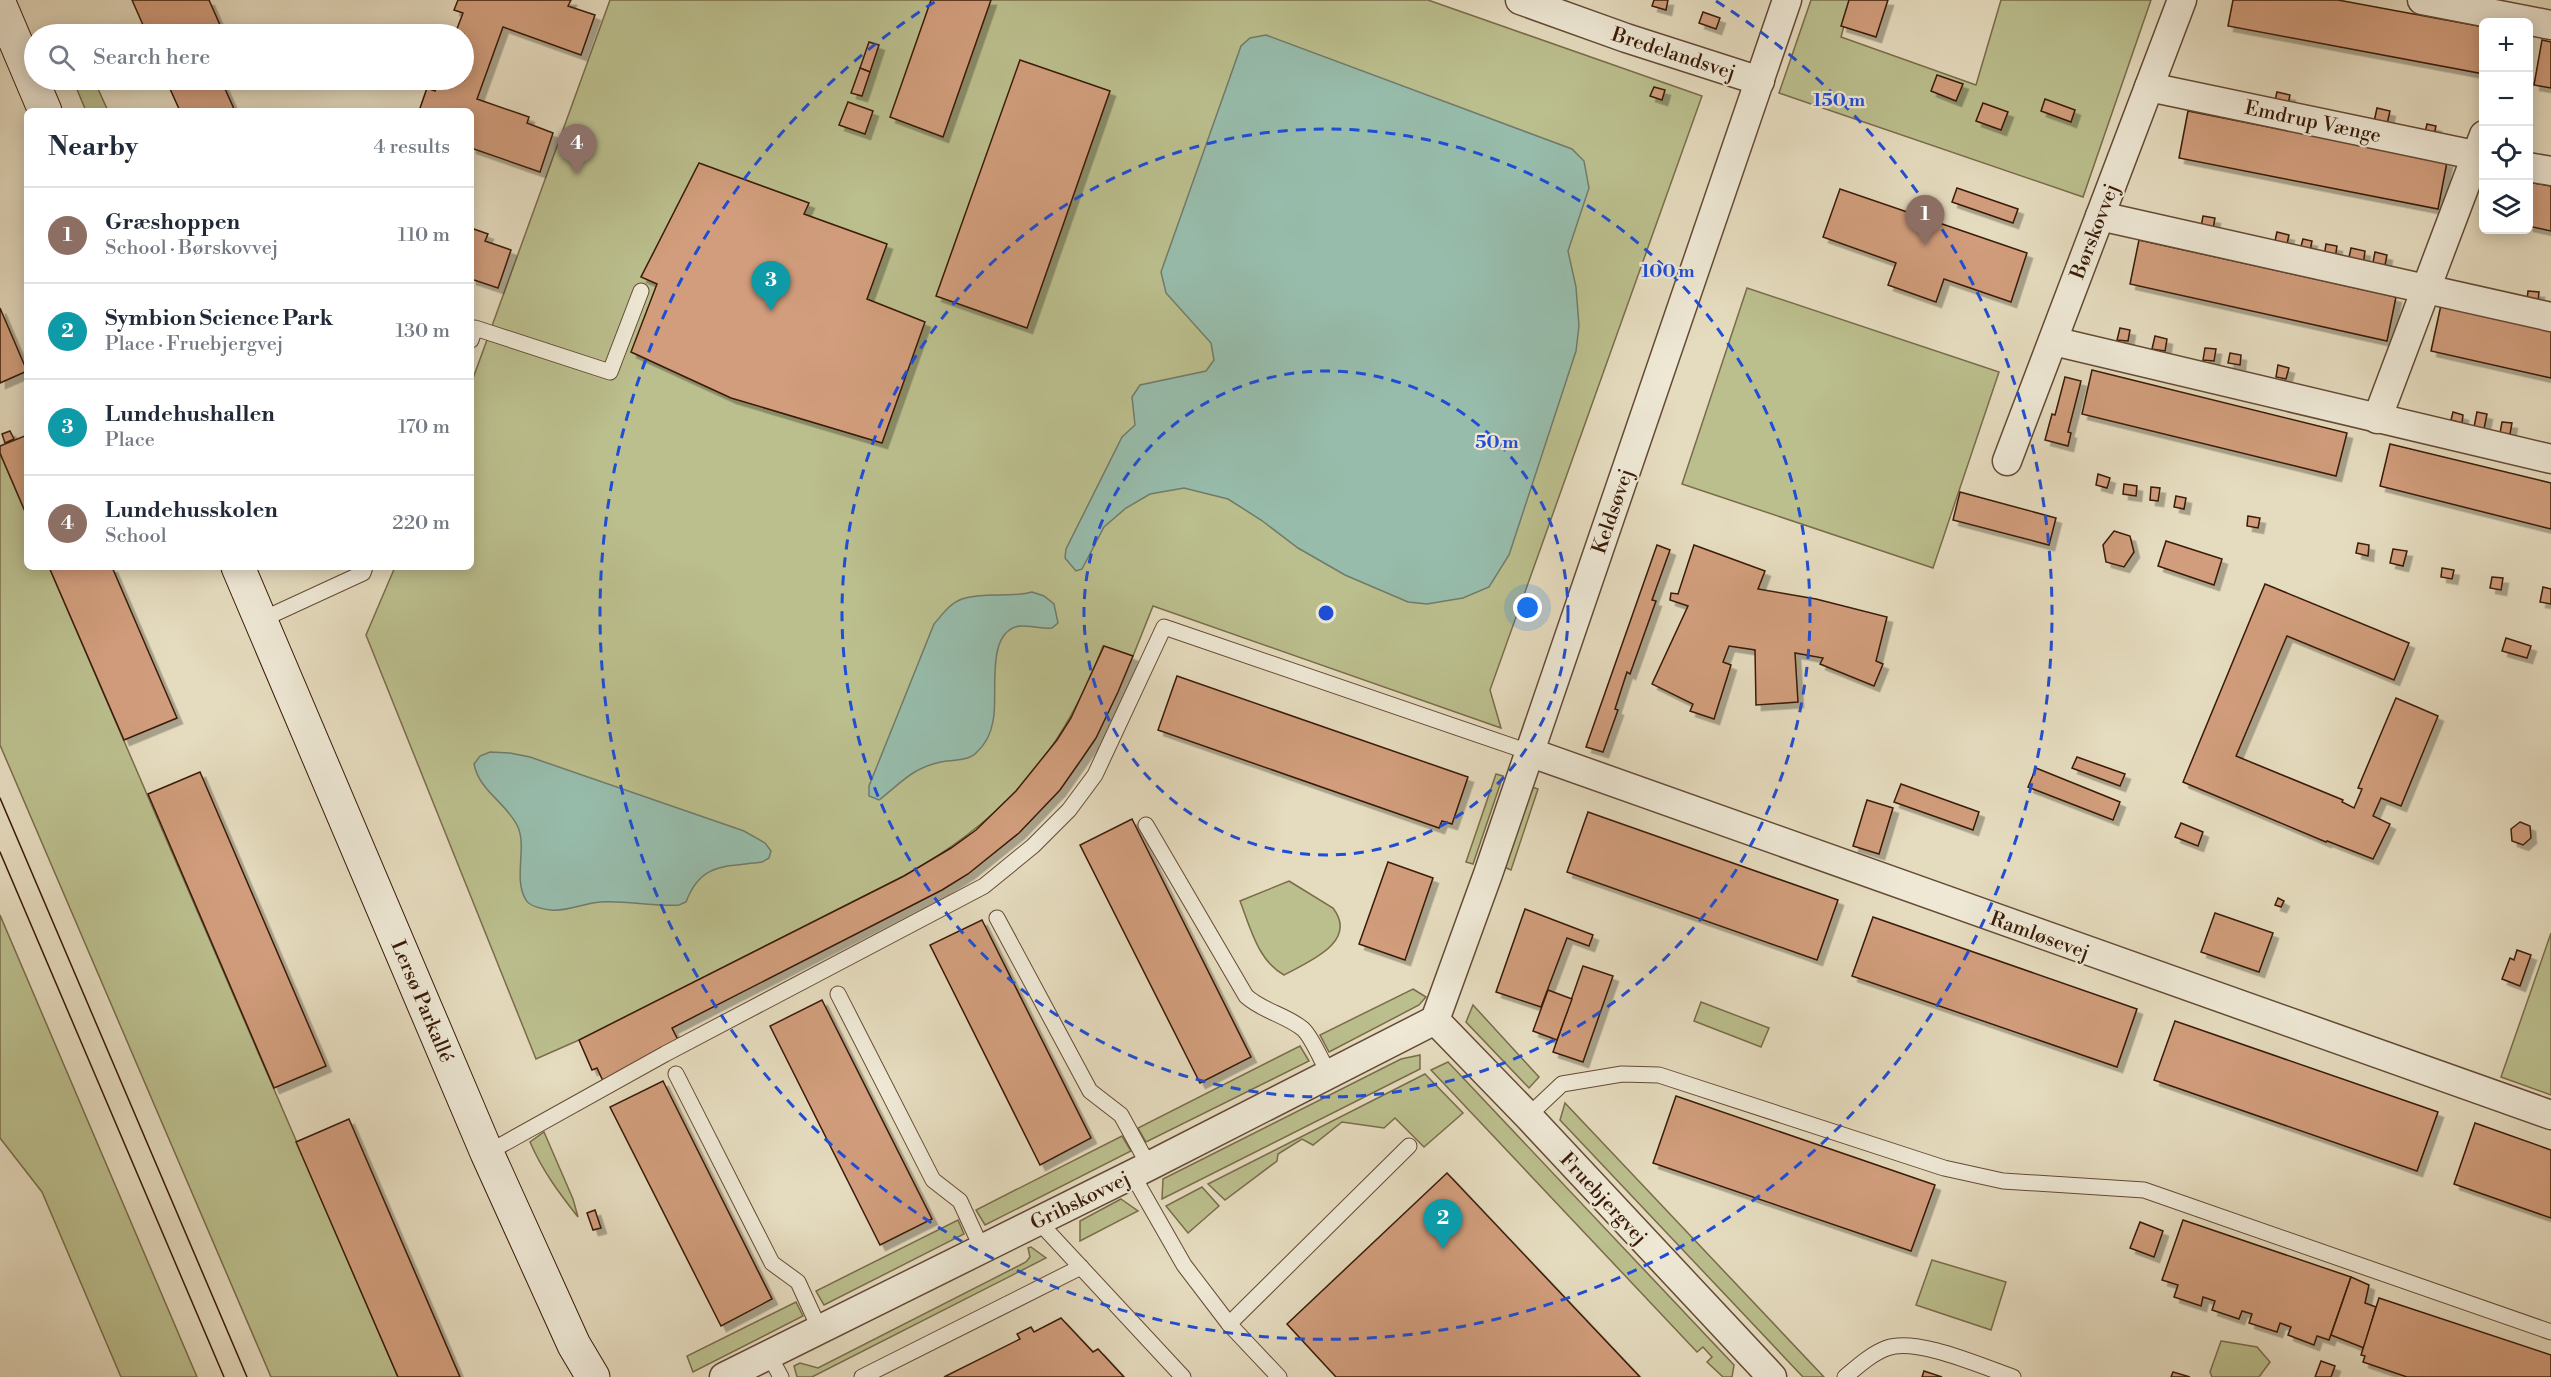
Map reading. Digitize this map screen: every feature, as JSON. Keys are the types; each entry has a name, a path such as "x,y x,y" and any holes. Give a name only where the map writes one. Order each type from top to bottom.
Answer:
{"street":[{"name":"Bredelandsvej","path":"1520,0 1626,38 1760,81"},
{"name":"Keldsøvej","path":"1435,1020 1787,0"},
{"name":"Børskovvej","path":"2007,461 2182,0"},
{"path":"2422,0 2526,14 2551,24"},
{"path":"0,4 24,61"},
{"name":"Emdrup Vænge","path":"2149,87 2479,149"},
{"path":"36,90 44,108"},
{"name":"Emdrup Vænge","path":"2377,419 2425,288 2479,154"},
{"path":"2533,167 2551,171"},
{"path":"2100,216 2551,317"},
{"path":"2053,341 2551,459"},
{"name":"Lersø Parkallé","path":"239,570 487,1153 574,1345 593,1377"},
{"name":"Ramløsevej","path":"1529,752 2551,1116"},
{"name":"Gribskovvej","path":"724,1377 775,1366 820,1329 1435,1020"},
{"name":"Fruebjergvej","path":"1435,1020 1772,1377"}],"lane":[{"path":"474,331 475,328 610,372 641,291"},
{"path":"261,620 363,573 364,570"},
{"path":"487,1153 666,1054 984,886 1033,846 1069,810 1095,775 1164,627 1529,752"},
{"path":"1146,825 1246,996 1254,1004 1282,1016 1305,1031 1329,1074"},
{"path":"998,918 1090,1091 1121,1115 1140,1170 1184,1265 1229,1324 1279,1377"},
{"path":"838,994 933,1180 960,1201 982,1249"},
{"path":"676,1074 772,1263 798,1282 820,1329"},
{"path":"1528,1116 1562,1084 1622,1074 1659,1075 1944,1168 2003,1181 2144,1190 2551,1332"},
{"path":"1229,1324 1409,1146"},
{"path":"1038,1221 1183,1377"},
{"path":"862,1377 1081,1267"},
{"path":"1845,1377 1882,1350 1910,1345 2013,1377"}],"shaded area":[{"path":"610,0 1428,0 1702,96 1490,690 1501,728 1153,606 1133,656 1103,646 1069,720 1048,751 1026,780 972,832 904,876 579,1040 536,1059 366,635 394,570 474,570 474,376"},
{"path":"1811,0 1851,0 1841,37 1976,85 2001,0 2151,0 2083,197 1779,93"},
{"path":"1266,35 1572,149 1584,161 1589,188 1568,251 1576,287 1579,326 1576,351 1509,555 1489,587 1463,598 1427,604 1408,602 1345,575 1298,548 1228,499 1184,488 1150,494 1126,508 1104,527 1082,569 1076,571 1065,558 1066,549 1122,437 1135,425 1132,397 1140,385 1206,371 1214,360 1211,343 1166,293 1161,272 1241,46 1250,38"},
{"path":"77,90 99,90 107,108 85,108"},
{"path":"1747,288 1999,372 1933,568 1682,484"},
{"path":"0,453 24,509 24,570 50,570 398,1377 271,1377 0,745"},
{"path":"1032,592 1044,596 1054,604 1058,623 1052,628 1020,626 1009,630 1001,639 995,666 993,721 983,746 969,758 941,762 922,768 879,800 869,796 869,786 934,624 950,606 962,599"},
{"path":"490,752 530,757 744,831 765,843 771,851 769,858 762,862 726,866 707,873 692,889 686,902 679,905 600,902 557,910 534,906 526,900 522,892 521,845 518,827 481,782 474,764 480,756"},
{"path":"1496,774 1503,776 1473,864 1466,862"},
{"path":"1532,787 1538,789 1511,870 1504,867"},
{"path":"1289,881 1333,908 1339,920 1340,931 1335,941 1317,957 1284,975 1275,969 1261,952 1240,901"},
{"path":"0,915 197,1377 121,1377 42,1192 0,1138"},
{"path":"2551,933 2551,1095 2501,1077"},
{"path":"1413,989 1426,997 1419,1005 1329,1052 1320,1035"},
{"path":"1701,1002 1769,1028 1761,1047 1694,1021"},
{"path":"1473,1005 1539,1077 1529,1088 1466,1022"},
{"path":"1300,1046 1309,1061 1146,1142 1138,1128"},
{"path":"1420,1055 1420,1069 1162,1199 1163,1179 1401,1059"},
{"path":"1448,1062 1734,1365 1732,1377 1723,1377 1707,1362 1712,1357 1703,1347 1697,1352 1431,1070"},
{"path":"1425,1074 1463,1113 1424,1147 1395,1118 1384,1128 1342,1122 1313,1145 1302,1139 1278,1154 1277,1161 1225,1200 1208,1184"},
{"path":"1565,1103 1824,1377 1803,1377 1560,1120"},
{"path":"544,1132 573,1199 578,1217 551,1181 530,1142"},
{"path":"1122,1136 1131,1151 985,1225 976,1210"},
{"path":"1202,1187 1219,1206 1188,1233 1166,1206"},
{"path":"1121,1199 1138,1211 1080,1241 1080,1221"},
{"path":"958,1220 964,1234 824,1305 816,1291"},
{"path":"1031,1247 1046,1258 812,1377 797,1377 794,1366 800,1363 818,1368 1026,1262 1030,1257 1028,1248"},
{"path":"1932,1260 2006,1282 1991,1330 1916,1305"},
{"path":"796,1302 803,1316 693,1372 687,1356"},
{"path":"2221,1341 2257,1347 2270,1362 2259,1377 2212,1377 2210,1372"}],"building":[{"path":"132,0 209,0 220,24 143,24"},
{"path":"458,0 571,0 568,6 595,15 581,55 503,27 477,99 529,117 527,123 553,133 540,172 474,149 474,108 420,108 426,90 474,90 474,24 459,24 463,13 454,10"},
{"path":"931,0 991,0 943,137 890,117"},
{"path":"1654,0 1668,0 1666,10 1652,6"},
{"path":"1849,0 1888,0 1876,37 1841,26"},
{"path":"2233,0 2338,0 2479,26 2479,73 2228,26"},
{"path":"1703,12 1720,18 1716,29 1699,23"},
{"path":"2542,40 2551,42 2551,88 2534,85"},
{"path":"869,42 879,45 870,72 860,68"},
{"path":"1020,60 1110,91 1027,328 936,296"},
{"path":"860,68 870,72 862,96 851,93"},
{"path":"1937,75 1963,84 1956,101 1931,91"},
{"path":"1654,87 1665,90 1662,100 1650,96"},
{"path":"171,90 226,90 234,108 179,108"},
{"path":"2277,92 2290,95 2288,104 2275,101"},
{"path":"2045,99 2075,110 2071,122 2041,111"},
{"path":"848,102 873,111 865,134 839,125"},
{"path":"1983,103 2008,112 2001,130 1976,121"},
{"path":"2377,108 2390,111 2387,124 2374,122"},
{"path":"2188,111 2447,162 2438,209 2179,158"},
{"path":"2427,124 2436,126 2434,135 2425,133"},
{"path":"699,163 809,203 804,214 887,244 867,299 925,322 882,443 731,398 631,352 657,284 641,277"},
{"path":"2533,183 2551,186 2551,231 2533,227"},
{"path":"1957,188 2018,209 2013,223 1952,202"},
{"path":"1840,189 2027,253 2011,302 1944,279 1936,302 1888,285 1896,263 1823,237"},
{"path":"2203,216 2215,218 2213,229 2201,227"},
{"path":"474,229 488,234 485,241 511,250 498,288 474,280"},
{"path":"2277,232 2289,235 2286,248 2274,245"},
{"path":"2303,239 2312,241 2310,251 2300,250"},
{"path":"2139,240 2396,297 2387,341 2130,284"},
{"path":"2326,244 2337,246 2335,259 2324,257"},
{"path":"2351,248 2365,251 2363,265 2348,262"},
{"path":"2375,252 2387,255 2384,270 2372,267"},
{"path":"2528,291 2539,292 2538,302 2527,301"},
{"path":"2441,305 2551,330 2551,378 2431,351"},
{"path":"0,308 24,364 24,372 0,383"},
{"path":"2120,328 2130,330 2128,341 2117,340"},
{"path":"2155,336 2167,339 2165,351 2152,349"},
{"path":"2205,348 2216,349 2214,361 2203,360"},
{"path":"2230,353 2241,355 2240,365 2228,363"},
{"path":"2278,365 2289,368 2286,379 2276,377"},
{"path":"2092,370 2347,433 2336,476 2082,414"},
{"path":"2065,377 2081,381 2068,432 2071,433 2068,446 2045,440 2052,414 2055,415"},
{"path":"2453,412 2463,415 2462,423 2451,420"},
{"path":"2477,412 2487,414 2484,429 2474,427"},
{"path":"2502,422 2512,423 2510,434 2500,433"},
{"path":"10,431 14,439 5,443 2,434"},
{"path":"24,436 24,509 0,453 0,446"},
{"path":"2390,444 2551,483 2551,529 2380,486"},
{"path":"2098,474 2110,478 2107,488 2096,485"},
{"path":"2124,484 2137,486 2136,496 2123,494"},
{"path":"2151,487 2160,488 2158,501 2150,500"},
{"path":"1960,492 2056,518 2049,545 1953,520"},
{"path":"2176,496 2186,498 2184,509 2174,507"},
{"path":"2248,516 2260,518 2258,528 2247,526"},
{"path":"2114,531 2130,536 2134,552 2124,567 2106,562 2103,545"},
{"path":"2166,541 2222,559 2214,585 2158,566"},
{"path":"2358,543 2369,545 2368,556 2356,553"},
{"path":"1657,545 1670,550 1652,600 1656,601 1630,674 1627,672 1615,709 1618,710 1603,752 1586,747"},
{"path":"1694,545 1765,571 1758,589 1816,599 1887,617 1876,661 1883,664 1874,686 1820,664 1823,658 1795,653 1798,702 1756,705 1755,650 1729,646 1723,662 1731,665 1714,719 1690,711 1693,704 1652,684 1688,606 1670,600 1671,593 1678,594"},
{"path":"2393,549 2407,551 2403,566 2390,563"},
{"path":"2442,568 2454,570 2452,579 2441,577"},
{"path":"50,570 113,570 177,718 124,740"},
{"path":"2492,577 2503,578 2501,590 2490,588"},
{"path":"2265,584 2409,643 2394,680 2287,636 2236,756 2343,800 2342,802 2354,808 2362,789 2358,788 2396,698 2438,716 2401,806 2381,798 2373,816 2390,824 2373,859 2326,842 2183,782"},
{"path":"2543,587 2551,589 2551,604 2540,602"},
{"path":"2506,638 2531,646 2527,658 2502,651"},
{"path":"1104,646 1133,656 1118,692 1096,738 1060,790 1019,833 968,874 942,890 672,1028 679,1042 603,1081 597,1068 592,1070 579,1040 904,876 976,830 1016,791 1057,740 1071,718"},
{"path":"1177,676 1468,777 1452,824 1442,821 1439,828 1158,730"},
{"path":"2077,757 2125,774 2120,786 2072,768"},
{"path":"2036,768 2120,802 2113,820 2028,787"},
{"path":"200,772 326,1066 274,1088 148,794"},
{"path":"1901,784 1979,812 1973,830 1894,802"},
{"path":"1867,800 1893,808 1879,854 1853,846"},
{"path":"1588,812 1838,900 1817,960 1567,872"},
{"path":"1132,819 1251,1057 1200,1083 1080,845"},
{"path":"2520,822 2530,826 2531,838 2523,845 2512,841 2511,829"},
{"path":"2181,823 2203,832 2198,846 2175,837"},
{"path":"1388,862 1433,878 1405,960 1359,944"},
{"path":"2278,898 2284,901 2281,907 2275,905"},
{"path":"1525,909 1593,935 1589,946 1567,938 1541,1007 1496,992"},
{"path":"2215,913 2273,933 2259,972 2201,952"},
{"path":"1873,917 2137,1009 2117,1067 1852,976"},
{"path":"982,920 1091,1138 1040,1165 930,945"},
{"path":"2517,950 2531,955 2520,986 2502,979 2510,958 2514,960"},
{"path":"1583,966 1613,976 1583,1062 1553,1052"},
{"path":"1548,990 1572,999 1557,1040 1533,1031"},
{"path":"822,1000 932,1219 880,1245 770,1026"},
{"path":"2175,1021 2438,1112 2417,1171 2154,1080"},
{"path":"663,1081 772,1299 721,1326 610,1107"},
{"path":"1676,1096 1935,1185 1911,1251 1653,1163"},
{"path":"349,1119 460,1377 398,1377 296,1142"},
{"path":"2475,1123 2551,1150 2551,1218 2454,1184"},
{"path":"1447,1173 1640,1377 1336,1377 1287,1324"},
{"path":"595,1210 601,1228 593,1230 587,1213"},
{"path":"2183,1220 2351,1277 2329,1340 2317,1336 2314,1345 2288,1335 2291,1327 2280,1323 2277,1332 2249,1323 2252,1314 2242,1311 2239,1319 2212,1310 2215,1301 2203,1297 2201,1306 2174,1297 2178,1285 2162,1280"},
{"path":"2140,1222 2163,1231 2154,1257 2130,1248"},
{"path":"2351,1277 2369,1285 2365,1303 2376,1307 2364,1348 2331,1335"},
{"path":"2379,1298 2551,1355 2551,1377 2407,1377 2363,1362 2365,1356 2361,1355"},
{"path":"1061,1318 1093,1352 1098,1349 1124,1377 944,1377 1020,1339 1017,1334 1031,1327 1034,1332"},
{"path":"2321,1361 2335,1366 2331,1377 2315,1377"},
{"path":"1924,1371 1942,1377 1922,1377"},
{"path":"2173,1372 2190,1377 2171,1377"}],"tram line":[{"path":"0,798 247,1377"},
{"path":"0,852 224,1377"}],"place":[{"name":"Lundehusskolen","path":"577,174"},
{"name":"Græshoppen","path":"1925,245"},
{"name":"Lundehushallen","path":"771,311"},
{"name":"Symbion Science Park","path":"1443,1249"}]}
